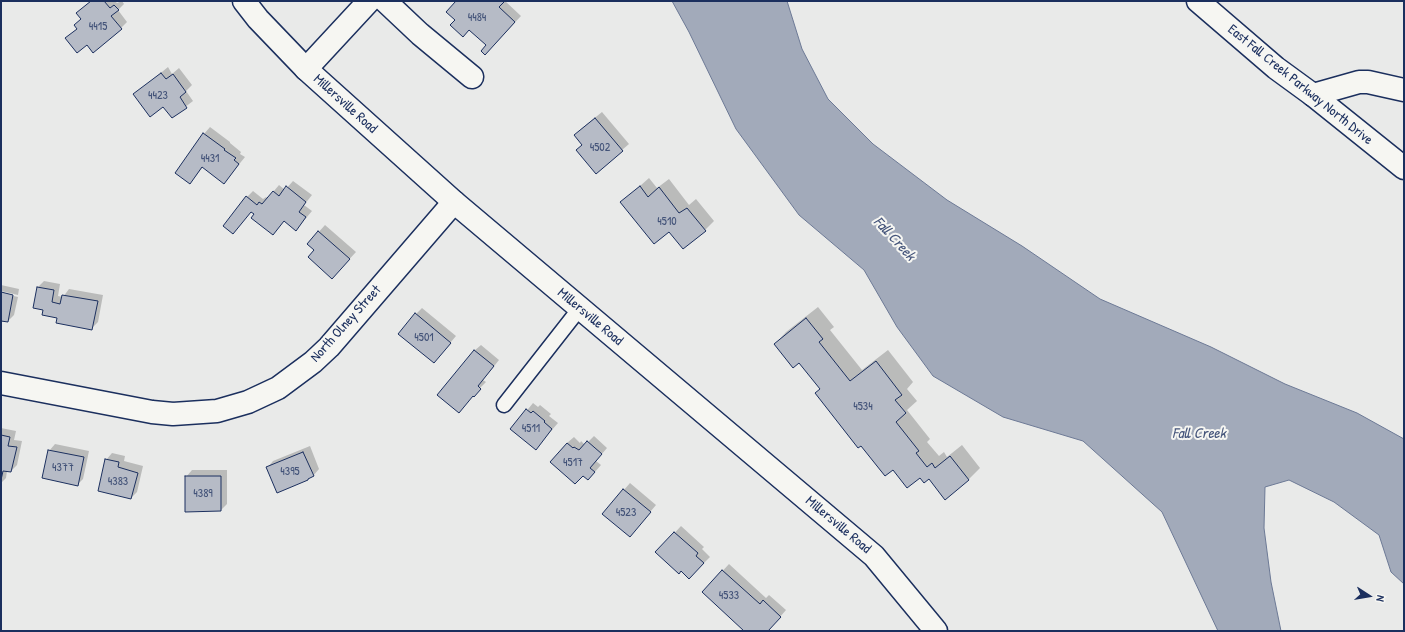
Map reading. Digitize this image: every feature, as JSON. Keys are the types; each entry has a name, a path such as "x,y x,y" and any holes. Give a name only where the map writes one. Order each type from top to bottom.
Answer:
{"street":[{"name":"Millersville Road","path":"244,1 263,24 306,69 454,202 874,556 936,631"},
{"path":"306,69 370,1"},
{"path":"385,1 420,34 472,77"},
{"name":"East Fall Creek Parkway North Drive","path":"1198,1 1276,68 1404,168"},
{"path":"1313,96 1359,82 1368,82 1404,90"},
{"name":"North Olney Street","path":"1,383 152,412 173,414 217,411 248,402 278,388 313,362 329,347 454,202"}],"lane":[{"path":"504,405 580,308"}],"water":[{"name":"Fall Creek","path":"672,1 787,1 802,49 828,99 873,144 947,200 1022,246 1100,299 1211,347 1285,384 1357,413 1404,439 1404,584 1391,572 1379,535 1334,502 1289,480 1265,487 1264,528 1271,582 1281,631 1218,631 1162,512 1083,441 1003,417 933,376 897,327 864,270 799,215 736,129 689,32"}],"building":[{"path":"91,1 104,1 110,8 114,5 119,10 111,16 122,29 93,53 87,45 77,53 65,38 77,29 74,25 81,19 76,13"},
{"path":"456,1 503,1 504,2 499,7 515,22 485,55 481,51 486,45 469,30 463,37 450,25 455,20 446,12"},
{"path":"161,73 166,79 173,74 186,92 180,97 187,108 172,118 163,107 150,117 133,94"},
{"path":"595,118 623,151 596,174 576,150 582,145 574,135"},
{"path":"203,133 236,158 234,160 239,164 224,184 202,167 190,184 175,173"},
{"path":"286,186 306,202 299,212 306,217 296,231 284,221 273,235 251,218 254,214 251,212 233,234 223,226 246,196 257,205 259,202 262,204 273,191 279,196"},
{"path":"640,186 648,197 659,187 679,213 687,208 706,231 683,249 669,232 654,244 620,202"},
{"path":"318,231 350,259 332,279 308,257 314,250 307,244"},
{"path":"37,287 54,290 52,302 60,304 62,295 98,301 92,330 56,323 57,318 42,315 43,310 33,308"},
{"path":"1,292 13,295 8,322 1,321"},
{"path":"415,313 451,343 434,363 398,334"},
{"path":"806,318 823,339 819,342 850,381 876,361 902,395 895,400 906,413 896,422 919,451 916,453 927,467 932,463 935,468 950,456 969,480 945,500 929,479 924,483 920,478 907,488 893,470 885,476 861,446 858,448 815,393 820,389 799,363 793,368 774,344"},
{"path":"474,350 494,366 478,386 481,389 459,413 437,395"},
{"path":"526,409 531,413 533,411 552,429 536,450 510,429"},
{"path":"1,435 10,437 8,446 17,447 11,472 3,471 1,480"},
{"path":"587,441 602,454 590,468 595,472 588,480 583,476 575,484 550,462 567,443 573,448 574,447 579,450"},
{"path":"48,450 84,457 78,486 42,478"},
{"path":"303,452 314,476 277,493 266,467"},
{"path":"105,459 119,462 118,467 138,473 131,499 98,491"},
{"path":"185,476 221,476 221,511 185,512"},
{"path":"623,489 651,512 630,537 602,514"},
{"path":"674,532 698,553 696,556 704,563 689,579 681,571 679,574 655,552"},
{"path":"722,570 760,604 763,600 781,617 768,631 744,631 702,592"}]}
